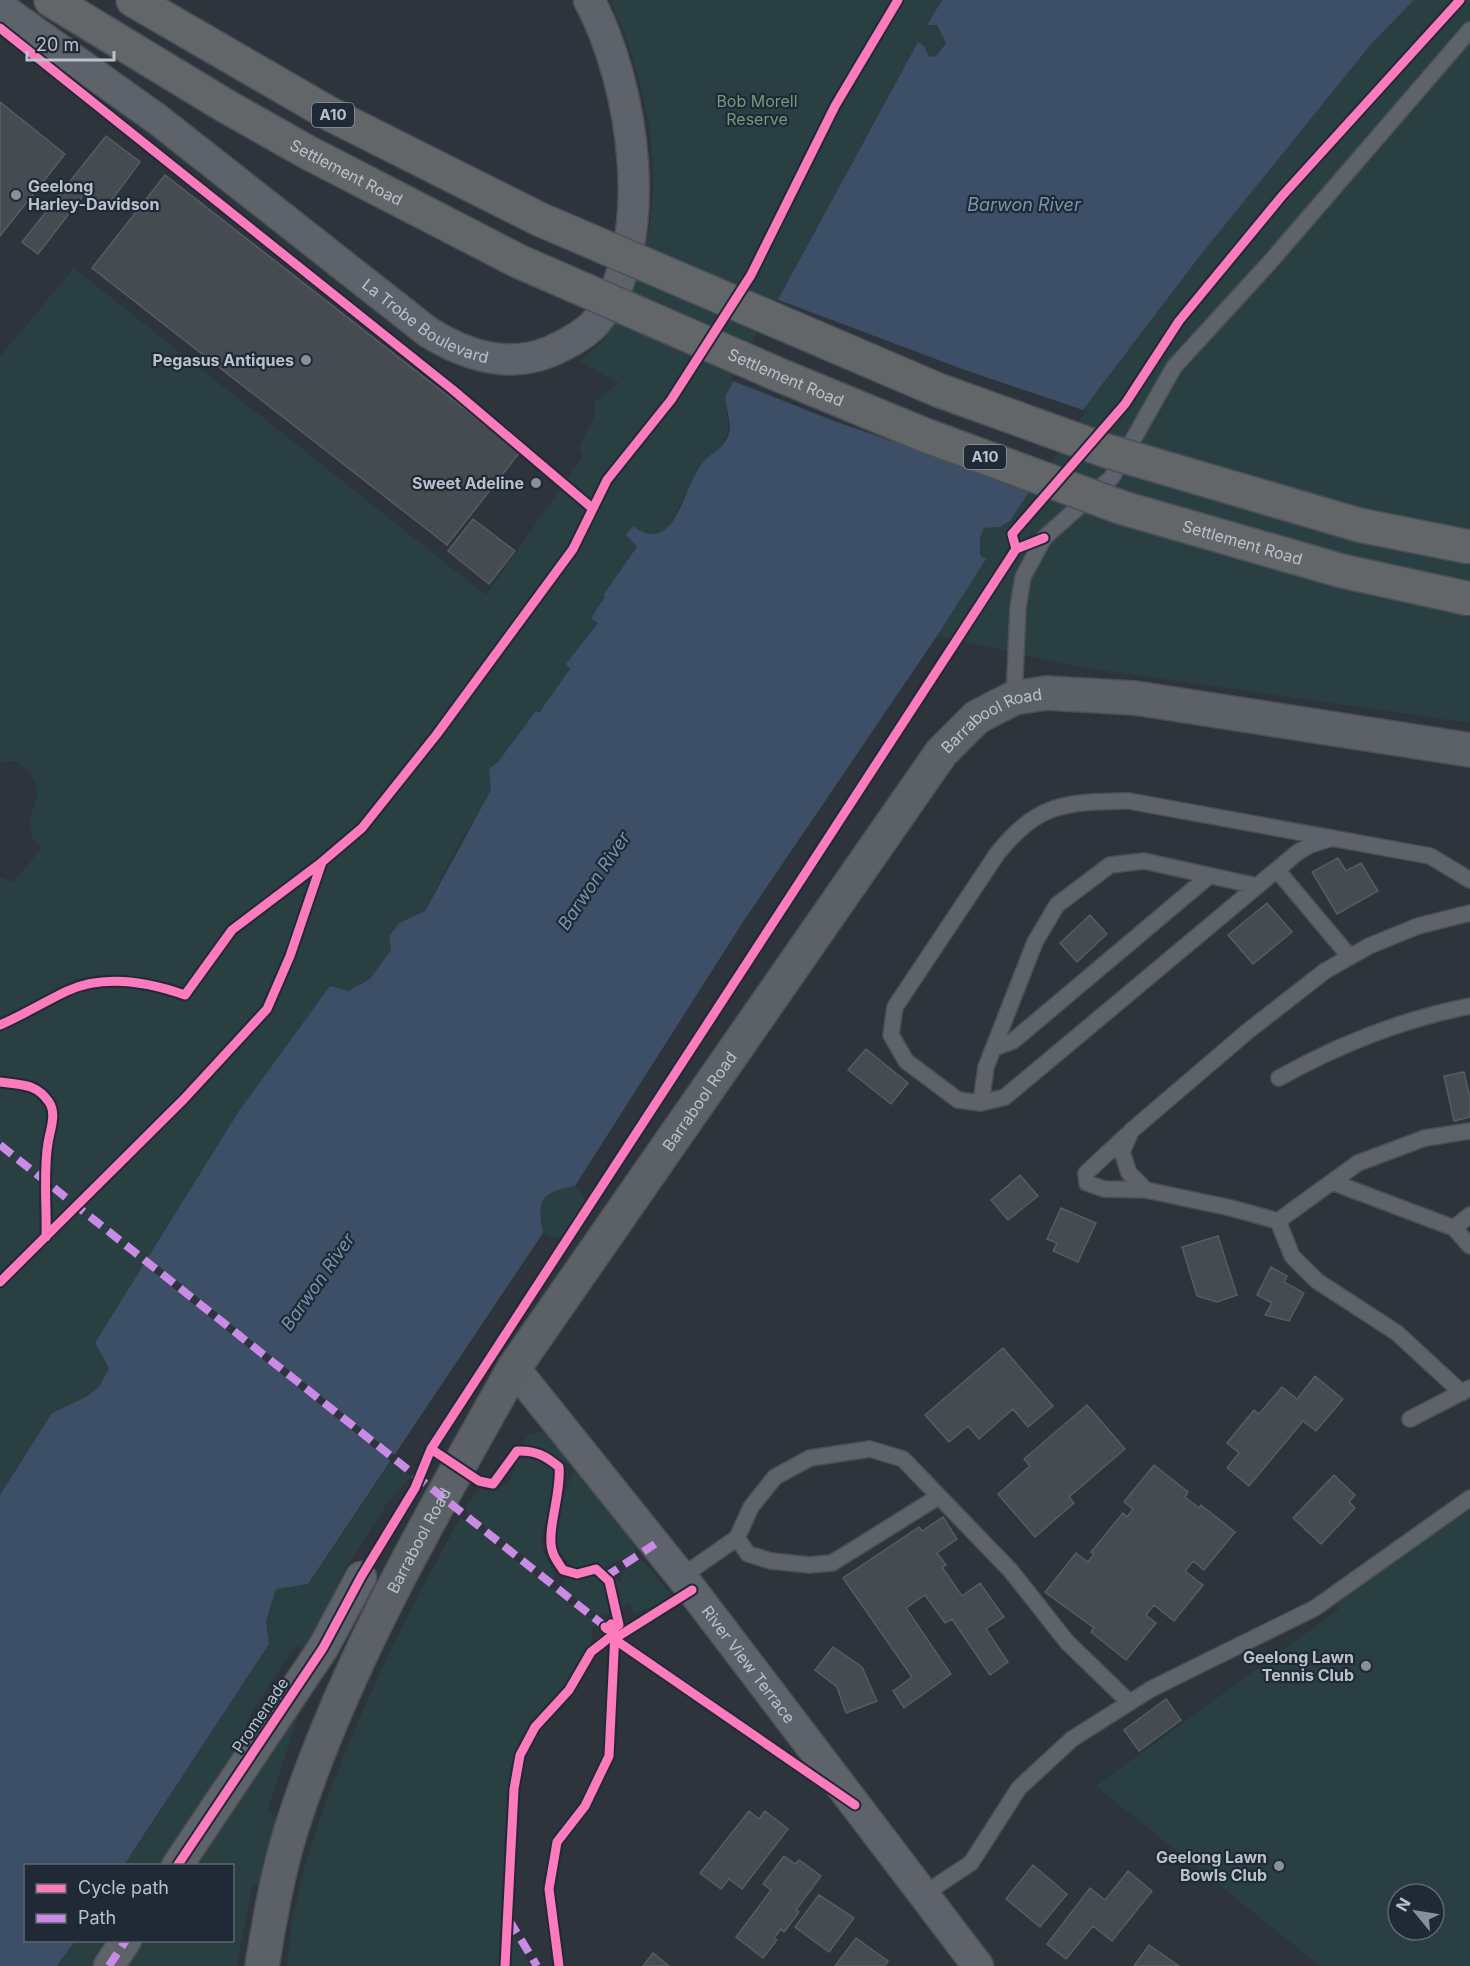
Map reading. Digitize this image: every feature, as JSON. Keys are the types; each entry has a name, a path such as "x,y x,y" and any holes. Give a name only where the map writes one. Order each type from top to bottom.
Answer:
{"highway":[{"name":"Settlement Road","path":"51,0 286,140 518,261 777,374 901,425 1123,508 1342,571 1470,598"},
{"name":"A10","path":"133,0 330,114 538,219 938,390 1107,451 1359,525 1470,547"}],"street":[{"name":"La Trobe Boulevard","path":"0,7 157,119 428,332 474,355 506,360 530,357 560,347 593,325 612,295 626,251 634,198 630,126 611,48 589,0"},
{"name":"Barrabool Road","path":"262,1966 273,1899 293,1825 340,1698 388,1596 514,1368 940,753 977,717 1014,698 1046,693 1135,698 1470,750"},
{"name":"River View Terrace","path":"514,1368 681,1577 978,1966"},
{"name":"Promenade","path":"178,1864 323,1648 362,1577"},
{"path":"109,1966 125,1942"}],"lane":[{"path":"1014,698 1018,608 1023,577 1044,538 1112,477 1174,367 1286,244 1468,35"},
{"path":"1332,838 1310,845 1277,870 1005,1097 981,1103 958,1100 906,1061 891,1035 895,1007 997,854 1016,831 1042,812 1078,802 1129,801 1332,838 1430,856 1470,880"},
{"path":"981,1103 986,1067 1035,942 1057,904 1110,864 1144,861 1257,886"},
{"path":"1277,870 1350,957"},
{"path":"994,1048 1013,1041 1209,876"},
{"path":"1278,1221 1231,1208 1146,1190 1104,1189 1087,1183 1086,1173 1131,1131 1248,1031 1325,971 1369,946 1419,926 1470,913"},
{"path":"1279,1078 1322,1054 1431,1013 1470,1006"},
{"path":"1131,1131 1122,1152 1129,1173 1146,1190"},
{"path":"1278,1221 1358,1163 1425,1138 1470,1131"},
{"path":"1332,1182 1455,1228 1470,1246"},
{"path":"1455,1228 1470,1215"},
{"path":"1278,1221 1292,1256 1317,1281 1397,1333 1466,1391 1410,1419"},
{"path":"681,1577 737,1539 751,1507 775,1477 810,1458 870,1449 903,1459 1011,1571 1067,1642 1129,1702"},
{"path":"737,1539 748,1554 771,1561 810,1565 832,1563 938,1497"},
{"path":"924,1894 971,1863 1019,1788 1072,1739 1129,1702 1315,1608 1470,1498"}],"green space":[{"name":"Bob Morell Reserve","path":"610,0 942,0 927,24 937,25 946,42 936,56 929,57 924,46 918,42 725,397 729,433 717,452 703,462 667,531 655,536 626,535 643,554 624,595 461,840 425,911 399,923 389,935 391,950 370,979 348,991 99,1387 86,1397 52,1413 0,1495 0,877 13,882 42,848 31,836 30,816 37,799 36,783 27,769 15,761 0,762 0,357 74,268 486,595 583,456 579,448 594,417 595,402 619,383 579,361 606,337 614,321 645,247 652,210 652,148 648,118 633,58"},
{"path":"1414,0 1470,0 1470,723 1080,667 937,636 985,559 980,555 980,538 984,528 1000,527 1010,521 1082,411 1199,257 1372,43"},
{"path":"575,1186 584,1197 588,1209 585,1228 569,1238 557,1238 543,1233 540,1212 544,1199 555,1191"},
{"path":"545,1432 564,1450 567,1462 552,1470 554,1493 542,1538 542,1546 553,1571 554,1581 465,1510 478,1489 494,1491 510,1481 527,1437 533,1433"},
{"path":"391,1461 411,1477 390,1499 339,1579 338,1594 267,1811 282,1822 265,1880 252,1887 237,1966 57,1966 74,1942 234,1942 234,1864 125,1864 269,1644 266,1621 276,1588 308,1584","holes":["295,1646 309,1649 235,1758 248,1718"]},
{"path":"577,1472 637,1545 634,1554 605,1567 624,1585 620,1578 622,1572 638,1561 644,1562 674,1598 634,1614 630,1603 612,1614 598,1616 565,1590 564,1582 572,1565 563,1556 558,1546 557,1522 572,1474"},
{"name":"Geelong Lawn Tennis Club","path":"1470,1506 1470,1966 1320,1966 1096,1786 1338,1610 1337,1601"},
{"path":"461,1517 596,1624 592,1629 592,1640 563,1691 527,1730 514,1759 509,1793 502,1966 287,1966 300,1883 316,1830 336,1777 386,1661 414,1603"},
{"path":"511,1930 530,1966 511,1966"}],"water":[{"name":"Barwon River","path":"942,0 1414,0 1372,43 1199,257 1082,411 1010,521 1000,527 984,528 980,538 980,555 986,559 937,636 743,922 575,1186 555,1191 544,1199 540,1212 543,1233 308,1584 276,1589 266,1621 269,1644 125,1864 24,1864 24,1942 74,1942 57,1966 0,1966 0,1495 52,1413 86,1397 99,1387 109,1368 95,1343 239,1111 330,986 348,991 370,979 391,950 389,936 399,923 425,911 491,790 489,769 498,762 536,711 539,713 570,669 566,664 598,623 591,618 605,597 604,594 637,547 626,535 633,526 648,534 659,533 669,526 677,515 704,461 727,439 730,426 725,397 918,42 924,46 929,57 936,56 946,43 937,25 927,25"}],"pier":[{"path":"776,299 965,370 1086,411 1033,490 834,421 731,380"},
{"path":"146,1256 397,1457 393,1463 142,1263"}],"building":[{"name":"Geelong Harley-Davidson","path":"0,102 65,154 0,236"},
{"path":"106,136 140,162 105,209 85,193 38,254 22,242"},
{"name":"Pegasus Antiques","path":"165,175 520,452 447,545 92,268"},
{"path":"473,519 515,551 489,584 448,551"},
{"path":"1338,858 1346,871 1361,863 1378,891 1337,914 1312,872"},
{"path":"1267,903 1292,932 1253,964 1228,935"},
{"path":"1090,915 1107,934 1077,962 1060,943"},
{"path":"866,1049 908,1083 891,1104 848,1070"},
{"path":"1464,1072 1470,1098 1470,1117 1454,1121 1444,1076"},
{"path":"1020,1175 1038,1196 1008,1220 991,1200"},
{"path":"1061,1208 1096,1223 1078,1262 1053,1251 1057,1243 1047,1239"},
{"path":"1218,1236 1237,1295 1217,1302 1197,1296 1182,1247"},
{"path":"1271,1267 1287,1276 1284,1282 1304,1293 1289,1321 1265,1315 1272,1303 1257,1295"},
{"path":"1003,1348 1053,1406 1028,1427 1013,1409 979,1439 968,1426 949,1442 925,1415"},
{"path":"1315,1376 1343,1399 1316,1431 1303,1421 1249,1486 1227,1468 1239,1453 1227,1443 1254,1410 1259,1414 1282,1387 1297,1399"},
{"path":"1087,1405 1125,1449 1069,1497 1074,1503 1035,1537 998,1494 1030,1466 1024,1459"},
{"path":"1154,1465 1188,1492 1185,1497 1199,1508 1201,1505 1235,1532 1204,1570 1193,1561 1185,1571 1203,1585 1174,1621 1154,1605 1146,1615 1156,1623 1126,1660 1091,1632 1094,1628 1045,1592 1076,1553 1088,1562 1094,1554 1091,1552 1123,1513 1127,1517 1133,1509 1124,1502"},
{"path":"1334,1475 1355,1495 1349,1502 1355,1508 1321,1544 1293,1518"},
{"path":"943,1517 957,1539 937,1553 946,1565 942,1567 962,1596 980,1583 1004,1617 986,1629 1008,1662 990,1675 952,1619 945,1623 925,1595 906,1608 951,1674 904,1708 893,1691 912,1677 843,1578 919,1527 922,1531"},
{"path":"833,1647 862,1667 877,1701 846,1713 837,1687 815,1670"},
{"path":"1166,1699 1181,1720 1139,1751 1124,1730"},
{"path":"749,1811 759,1819 765,1811 788,1829 742,1889 729,1879 721,1889 700,1873"},
{"path":"784,1856 795,1864 799,1860 821,1876 796,1910 799,1912 784,1932 781,1929 774,1938 777,1940 763,1958 736,1937 771,1890 763,1884"},
{"path":"1033,1865 1067,1894 1040,1927 1006,1899"},
{"path":"1128,1871 1152,1891 1112,1941 1093,1926 1066,1959 1047,1944 1090,1888 1105,1900"},
{"path":"819,1895 854,1918 829,1952 795,1927"},
{"path":"856,1938 888,1961 885,1966 835,1966"},
{"path":"1149,1945 1179,1966 1134,1966"},
{"path":"653,1953 669,1966 643,1966"}],"marked path":[{"path":"0,1145 607,1628"},
{"path":"605,1577 655,1544"},
{"path":"509,1920 537,1966"},
{"path":"109,1966 125,1942"}],"cycle path":[{"path":"0,1282 184,1099 267,1009 290,956 322,862 362,828 437,734 573,549 607,480 671,400 751,275 835,106 898,0"},
{"path":"1016,549 1012,534 1125,404 1179,321 1282,196 1460,0"},
{"path":"0,28 453,390 592,508"},
{"path":"178,1864 323,1648 361,1577 415,1488 431,1449 1016,549 1044,538"},
{"path":"0,1025 67,991 96,983 111,981 141,984 185,995 232,930 322,862"},
{"path":"0,1082 33,1088 44,1096 51,1107 52,1122 46,1166 46,1237"},
{"path":"431,1449 479,1481 493,1484 517,1451 540,1454 559,1467 551,1535 553,1553 563,1570 577,1574 596,1569 609,1581 619,1625 615,1627 611,1624 607,1629 605,1627"},
{"path":"692,1590 614,1639 855,1805"},
{"path":"559,1966 549,1889 557,1842 585,1806 609,1756 615,1632"},
{"path":"505,1966 514,1789 520,1755 535,1727 569,1690 591,1652 614,1634"}],"place":[{"name":"Geelong Harley-Davidson","path":"16,195"},
{"name":"Pegasus Antiques","path":"306,360"},
{"name":"Sweet Adeline","path":"536,483"},
{"name":"Geelong Lawn Tennis Club","path":"1366,1666"},
{"name":"Geelong Lawn Bowls Club","path":"1279,1866"}]}
